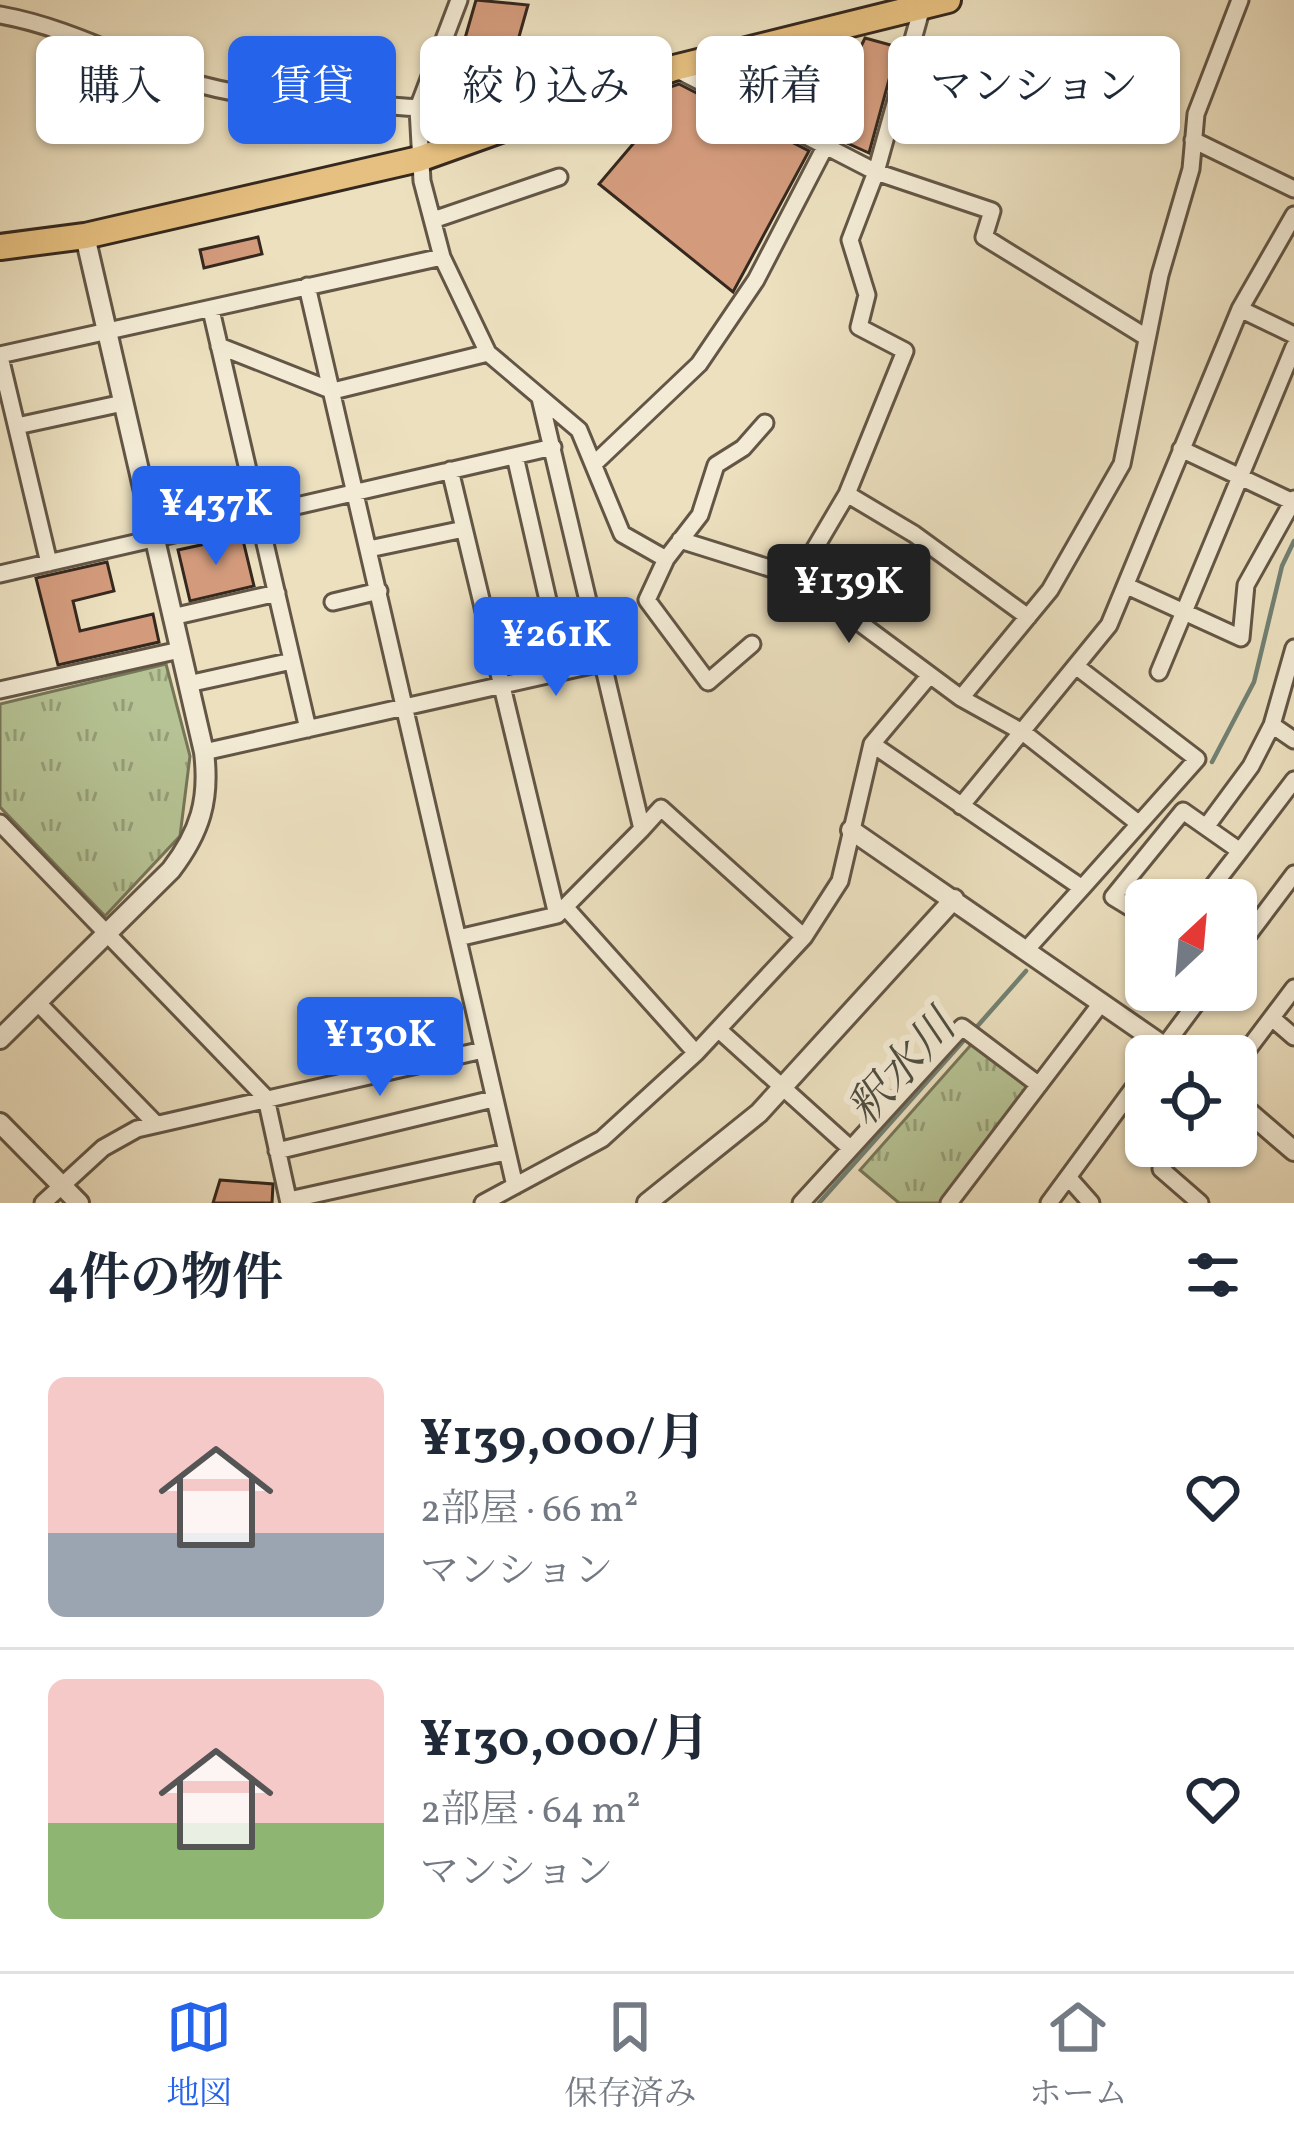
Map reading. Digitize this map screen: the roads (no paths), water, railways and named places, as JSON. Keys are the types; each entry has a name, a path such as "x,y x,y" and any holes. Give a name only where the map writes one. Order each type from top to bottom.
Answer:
{"main road":[{"path":"0,247 85,236 419,159 674,68 932,2"}],"street":[{"path":"459,0 418,108 419,159 442,257 488,353 579,430 622,534 666,559"},
{"path":"961,698 1051,590 1123,464 1135,421 1146,337 1191,169 1204,88 1240,0"},
{"path":"798,577 847,494 904,351 859,327 867,295 850,240 932,2"},
{"path":"0,15 109,45 187,80 273,97 418,108"},
{"path":"674,68 824,149 992,212 984,237 1146,337"},
{"path":"1193,140 1294,189"},
{"path":"595,463 699,364 756,280 824,149"},
{"path":"433,220 559,177"},
{"path":"961,806 1109,625 1240,309 1294,215"},
{"path":"0,1040 190,845 206,805 205,752 85,236"},
{"path":"49,563 0,356 442,257"},
{"path":"307,286 515,1186"},
{"path":"1240,309 1294,335"},
{"path":"211,310 308,729"},
{"path":"219,346 333,391 488,353"},
{"path":"1159,672 1294,347"},
{"path":"540,398 642,829"},
{"path":"17,426 123,403"},
{"path":"752,644 708,682 647,600 666,559 700,515 716,466 743,448 765,423"},
{"path":"0,574 553,447"},
{"path":"1126,586 1241,638 1246,585 1293,500 1181,449"},
{"path":"515,456 564,670"},
{"path":"450,470 501,686 562,912 696,1053"},
{"path":"847,494 914,534 1028,617"},
{"path":"369,549 464,529"},
{"path":"680,540 798,577 961,698 1024,733 1138,823"},
{"path":"333,602 379,591"},
{"path":"172,617 277,593"},
{"path":"0,690 180,650"},
{"path":"1206,827 1251,766 1272,725 1293,656"},
{"path":"188,684 292,661"},
{"path":"205,752 601,663"},
{"path":"1028,949 1197,759 1077,667"},
{"path":"483,1203 602,1139 719,1030 804,937 840,881 872,744 930,675"},
{"path":"1272,725 1294,740"},
{"path":"872,744 1082,888"},
{"path":"1218,879 1294,780"},
{"path":"458,938 562,912 661,808 804,937"},
{"path":"1128,879 1183,811 1240,851"},
{"path":"0,823 266,1098 289,1202 506,1152"},
{"path":"851,830 1028,949 1145,1035"},
{"path":"1257,923 1294,874"},
{"path":"1125,882 1113,897 1125,904"},
{"path":"652,1202 741,1132 954,899"},
{"path":"1257,1037 1294,988"},
{"path":"37,1002 156,1124"},
{"path":"949,1203 1102,1002"},
{"path":"1271,1018 1294,1037"},
{"path":"801,1203 962,1027 1039,1085"},
{"path":"719,1030 850,1148"},
{"path":"43,1203 118,1138 156,1124 483,1050"},
{"path":"277,1150 494,1099"},
{"path":"1049,1203 1125,1100"},
{"path":"1257,1119 1294,1151"},
{"path":"0,1124 79,1203"},
{"path":"1162,1167 1200,1203"},
{"path":"1068,1177 1091,1203"}],"waterway":[{"name":"釈水川","path":"1212,762 1254,682 1282,566 1294,541"},
{"name":"釈水川","path":"974,1030 1026,971"},
{"name":"釈水川","path":"819,1203 966,1038"}]}
